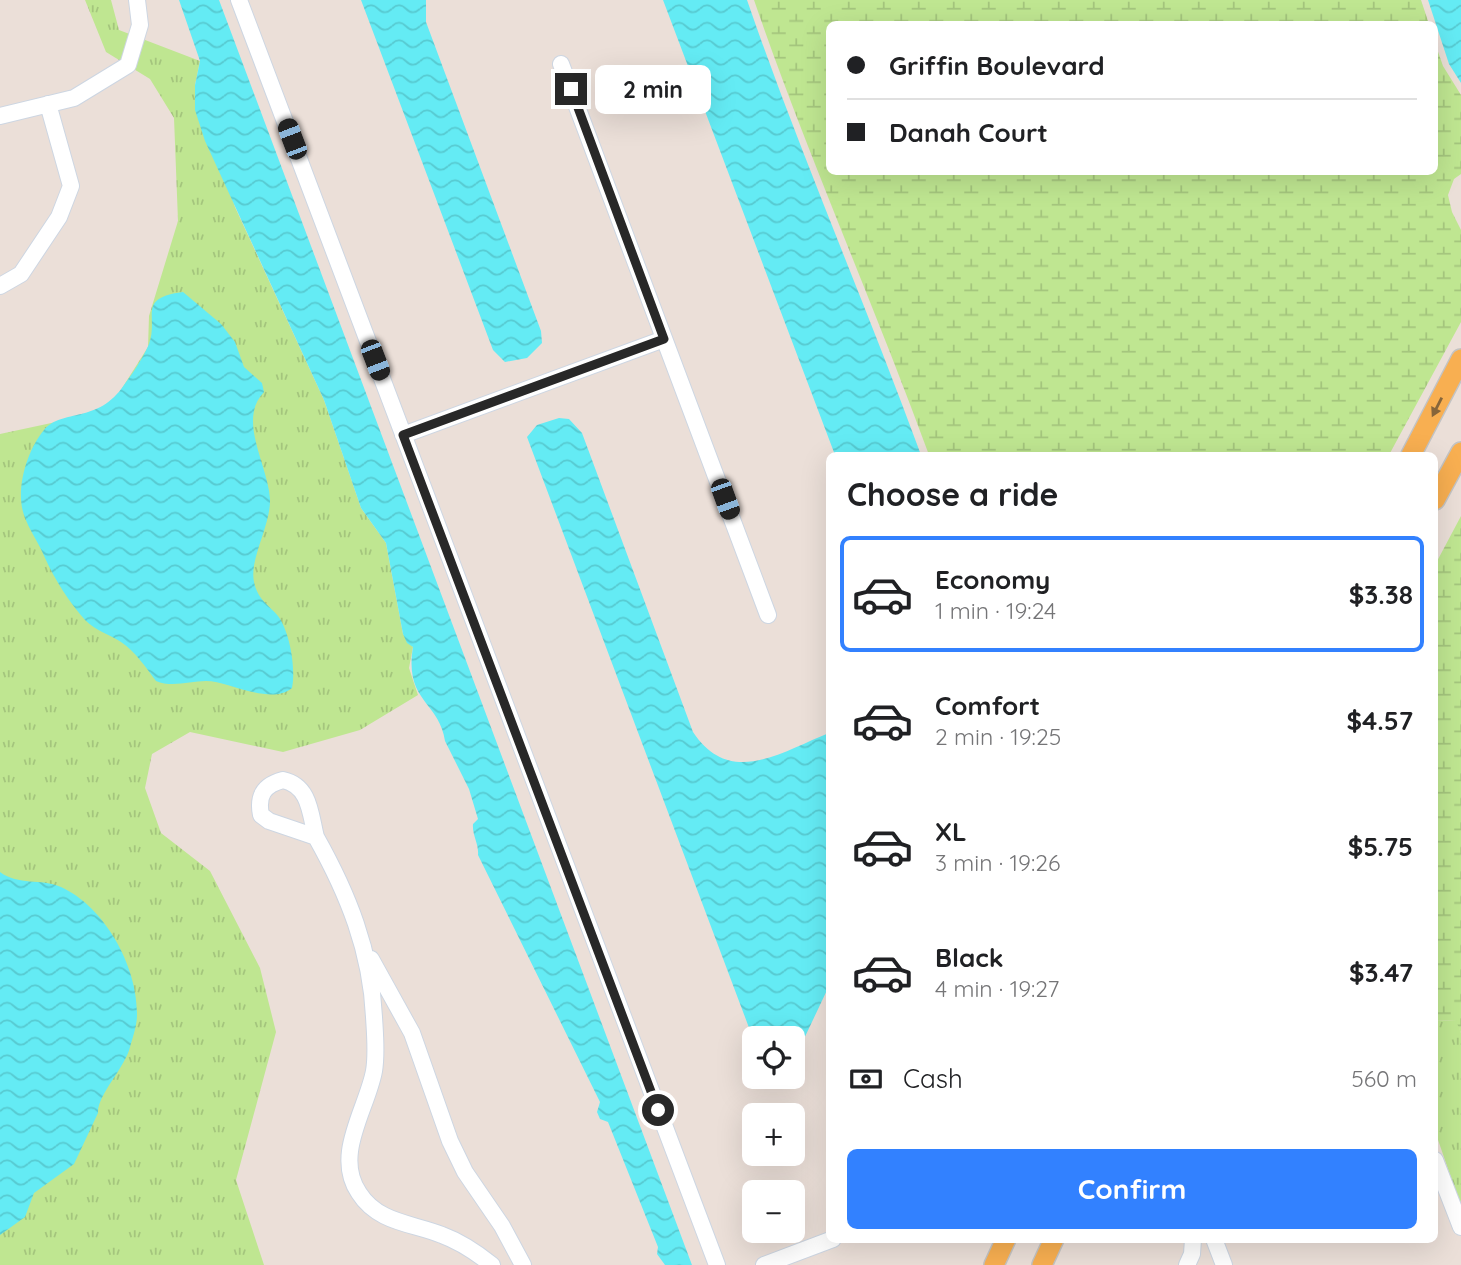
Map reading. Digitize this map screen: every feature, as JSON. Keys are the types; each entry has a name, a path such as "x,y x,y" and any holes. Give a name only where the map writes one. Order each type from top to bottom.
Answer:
{"main road":[{"path":"1414,452 1461,359"},
{"path":"1438,494 1461,452"},
{"path":"994,1265 1004,1243"},
{"path":"1042,1265 1052,1243"}],"street":[{"path":"0,116 74,99 128,65 139,25 137,0"},
{"path":"239,0 717,1265"},
{"path":"561,64 768,615"},
{"path":"0,286 21,274 59,217 71,186 48,104"},
{"path":"403,435 664,339"},
{"path":"316,837 333,868 366,947 412,1032 455,1151 523,1265"},
{"path":"366,947 374,1016 374,1068 368,1097 348,1150 358,1192 390,1220 442,1235 472,1250 492,1265"},
{"path":"1438,1168 1461,1227"},
{"path":"764,1265 826,1242"},
{"path":"1187,1265 1193,1243"},
{"path":"1216,1243 1224,1265"}],"green space":[{"path":"85,0 111,0 119,30 200,61 195,85 235,207 324,400 361,508 386,543 403,634 413,647 409,668 418,695 360,730 283,752 190,732 152,754 145,788 161,833 210,871 260,968 276,1032 236,1180 264,1265 0,1265 0,434 84,416 106,406 119,393 148,347 149,316 178,221 174,118 150,79 106,52"},
{"path":"754,0 1421,0 1428,21 826,21 826,175 1438,175 1438,52 1443,66 1461,95 1461,174 1454,179 1448,195 1452,212 1461,230 1461,322 1391,452 928,452"},
{"path":"1461,516 1461,1033 1456,1021 1438,1020 1438,559"},
{"path":"1438,1020 1457,1021 1461,1033 1461,1207 1438,1140"}],"water":[{"path":"179,0 219,0 692,1265 665,1265 657,1254 658,1247 608,1122 600,1119 597,1112 600,1102 478,855 473,824 478,819 469,789 445,741 442,728 413,679 413,647 407,643 403,634 386,543 361,508 324,400 205,141 195,110 195,85 200,61"},
{"path":"361,0 426,0 426,22 541,331 542,343 527,358 505,362 493,350"},
{"path":"663,0 747,0 920,452 834,452"},
{"path":"1428,0 1461,0 1461,83 1449,64 1438,30 1438,21 1435,21"},
{"path":"183,292 221,324 235,342 244,367 262,383 264,392 256,403 253,416 256,443 270,499 253,573 258,593 278,616 289,641 293,680 292,688 283,693 261,694 206,681 175,684 156,681 126,646 94,627 79,613 53,574 24,515 21,494 24,471 38,438 52,423 92,411 114,397 149,344 154,304 168,295"},
{"path":"559,418 569,419 582,433 693,732 707,749 723,758 740,762 757,761 826,734 826,992 805,1037 805,1026 748,1026 527,437 537,425"},
{"path":"0,872 22,881 61,887 92,909 116,940 125,959 132,978 137,1015 127,1055 102,1098 98,1113 74,1164 34,1193 25,1217 0,1235"}],"route":[{"path":"571,89 664,339 403,435 658,1110"}]}
